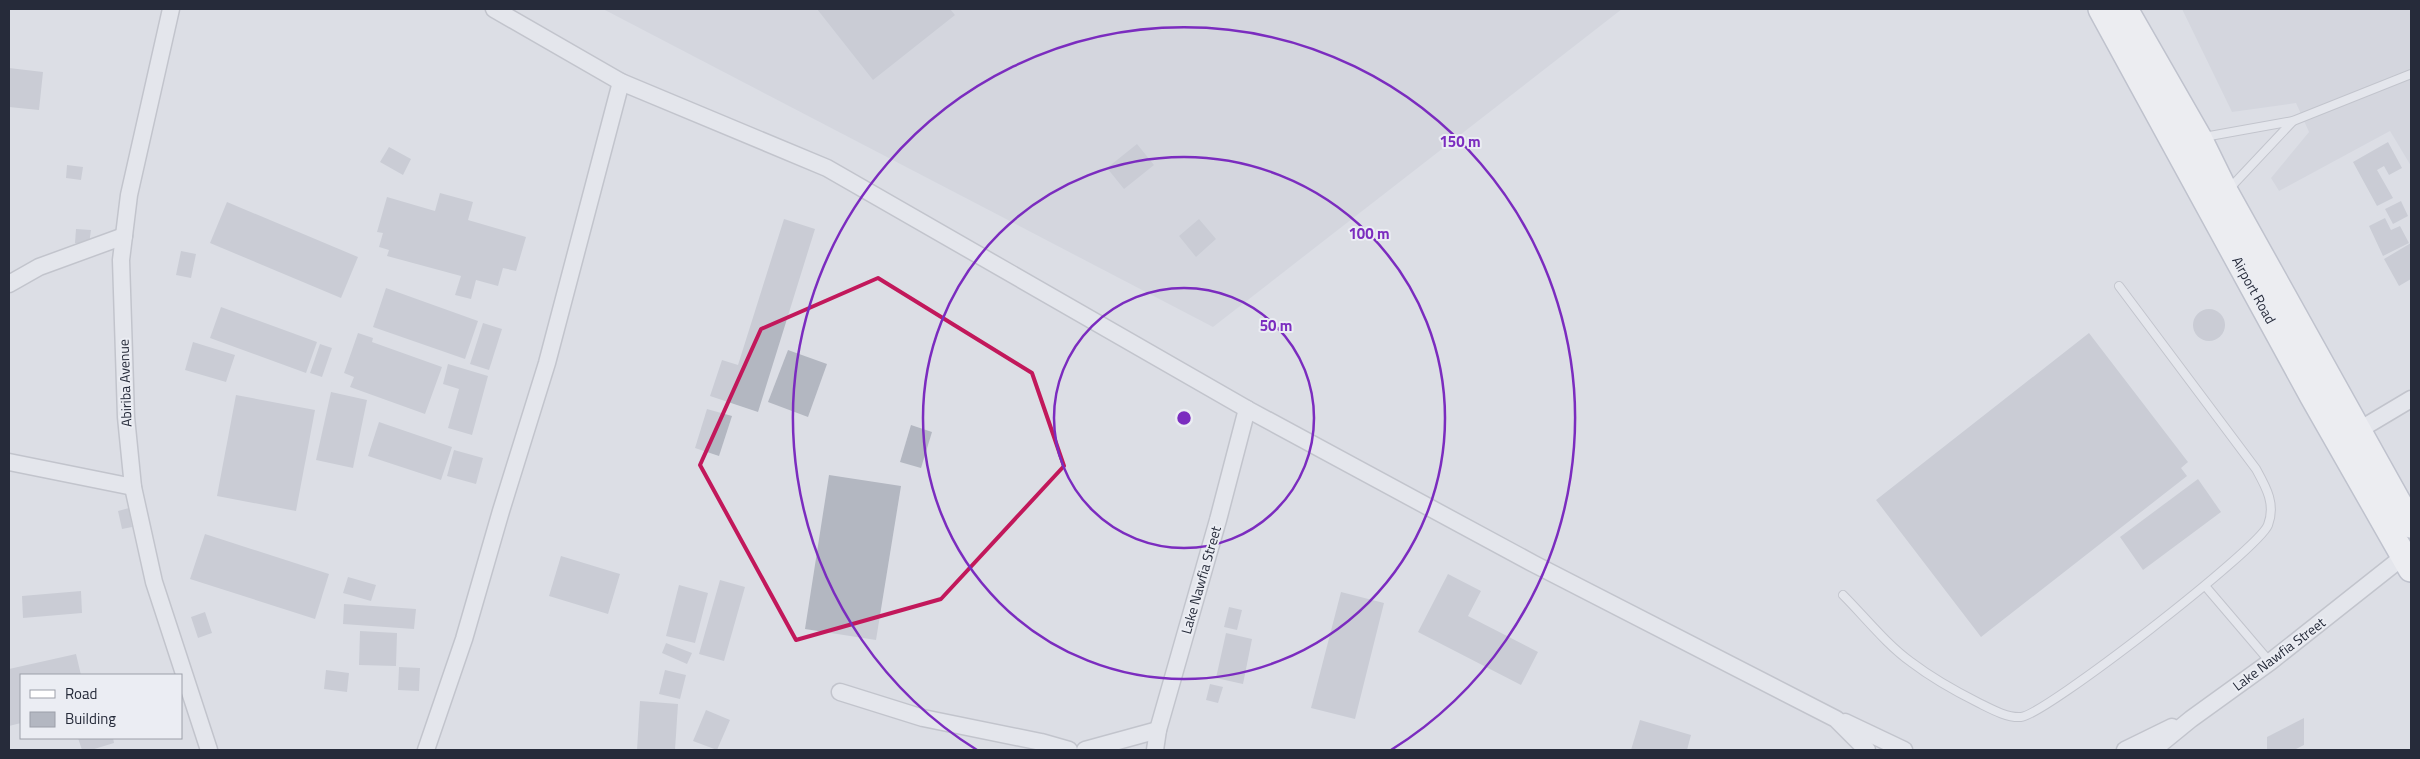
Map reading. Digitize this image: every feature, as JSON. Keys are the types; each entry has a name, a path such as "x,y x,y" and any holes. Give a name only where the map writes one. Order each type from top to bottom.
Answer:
{"main road":[{"name":"Airport Road","path":"2101,9 2187,144"},
{"name":"Airport Road","path":"2125,9 2187,144 2408,563"},
{"name":"Airport Road","path":"2216,198 2359,430 2411,525"}],"street":[{"name":"Abiriba Avenue","path":"171,9 129,195 121,260 126,417 133,487 154,582 209,750"},
{"path":"494,9 621,82 827,168 1247,409 1542,568 1836,719 1904,750"},
{"path":"426,750 464,639 547,363 621,82"},
{"path":"9,284 39,267 124,236"},
{"path":"2359,430 2411,399"},
{"name":"Lake Nawfia Street","path":"1155,750 1158,730 1218,520 1247,409"},
{"path":"9,462 133,487"},
{"name":"Lake Nawfia Street","path":"2153,750 2191,719 2408,563"},
{"path":"840,692 923,718 1041,742 1069,750"},
{"path":"1836,719 1867,750"},
{"path":"2125,750 2191,719"},
{"path":"1085,750 1158,730"}],"lane":[{"path":"2187,144 2293,121 2411,74"},
{"path":"2402,78 2411,80"},
{"path":"2216,198 2293,121"},
{"path":"1844,595 1909,661 1966,696 2009,716 2022,717 2037,711 2063,694 2206,587 2268,527 2271,507 2268,490 2237,442 2119,286"},
{"path":"2206,587 2270,662"}],"highlighted area":[{"path":"878,278 1032,373 1064,466 941,599 796,640 700,465 761,329"}],"shaded area":[{"path":"603,9 1622,9 1213,327"},
{"path":"2182,9 2411,9 2411,166 2390,131 2279,191 2271,178 2309,132 2296,103 2232,112"}],"building":[{"path":"817,9 950,9 955,15 873,80"},
{"path":"9,68 43,72 39,110 9,107"},
{"path":"2388,142 2402,168 2389,175 2384,166 2377,170 2393,198 2377,206 2353,162"},
{"path":"1137,144 1154,165 1124,189 1107,168"},
{"path":"389,147 411,159 403,175 380,162"},
{"path":"67,165 83,167 81,180 66,178"},
{"path":"440,193 473,202 468,220 526,237 516,271 503,268 498,286 476,280 471,299 455,295 461,276 387,256 389,250 379,247 383,233 377,232 387,197 435,211"},
{"path":"2401,201 2408,216 2393,224 2385,209"},
{"path":"227,202 358,257 341,298 210,243"},
{"path":"2385,218 2391,230 2400,226 2409,243 2383,256 2369,226"},
{"path":"784,219 815,229 758,412 710,396 722,360 738,365"},
{"path":"1199,219 1216,239 1196,257 1179,236"},
{"path":"76,229 91,230 89,244 75,243"},
{"path":"2411,243 2411,279 2399,286 2384,259"},
{"path":"181,251 196,254 191,278 176,275"},
{"path":"386,288 478,321 465,359 373,327"},
{"path":"221,307 317,342 306,373 210,338"},
{"path":"2209,309 2220,314 2225,325 2220,336 2209,341 2198,336 2193,325 2198,314"},
{"path":"483,323 502,329 489,370 470,364"},
{"path":"358,333 373,338 372,342 442,367 425,414 350,387 354,377 344,373"},
{"path":"2089,333 2188,462 2181,468 2187,476 1981,637 1876,500"},
{"path":"193,342 235,355 226,382 185,370"},
{"path":"320,344 332,348 322,377 310,373"},
{"path":"788,350 827,364 808,417 768,402"},
{"path":"448,364 488,376 472,435 448,428 459,389 443,384"},
{"path":"331,392 367,400 353,468 316,460"},
{"path":"236,395 315,410 296,511 217,496"},
{"path":"707,409 732,416 719,456 695,448"},
{"path":"379,422 452,447 441,480 368,456"},
{"path":"911,425 932,432 921,468 900,462"},
{"path":"454,450 483,458 476,484 447,476"},
{"path":"829,475 901,486 876,640 805,629"},
{"path":"2198,479 2221,512 2143,570 2120,537"},
{"path":"129,508 132,527 122,529 118,511"},
{"path":"205,534 329,574 315,619 190,579"},
{"path":"561,556 620,574 608,614 549,596"},
{"path":"1448,574 1481,591 1468,616 1538,652 1521,685 1418,632"},
{"path":"348,577 376,585 371,601 343,593"},
{"path":"720,580 745,587 724,661 699,654"},
{"path":"679,585 708,593 695,643 666,636"},
{"path":"81,591 82,613 23,618 22,596"},
{"path":"1341,592 1384,603 1355,719 1311,708"},
{"path":"344,604 416,609 414,629 343,624"},
{"path":"1229,607 1242,610 1237,630 1224,627"},
{"path":"205,612 212,633 198,638 191,617"},
{"path":"360,631 397,633 396,666 359,665"},
{"path":"1226,633 1252,639 1243,684 1216,678"},
{"path":"666,643 692,653 687,664 662,653"},
{"path":"76,654 81,674 20,674 20,723 9,726 9,669"},
{"path":"399,667 420,668 419,691 398,690"},
{"path":"326,670 349,673 347,692 324,689"},
{"path":"665,670 686,675 680,699 659,694"},
{"path":"1210,684 1223,687 1218,703 1206,700"},
{"path":"640,701 678,704 675,750 637,750"},
{"path":"706,710 730,720 717,750 693,741"},
{"path":"2304,718 2304,745 2294,750 2267,750 2267,737"},
{"path":"1640,720 1691,735 1687,750 1631,750"},
{"path":"78,739 113,739 114,743 91,750 82,750"}]}
